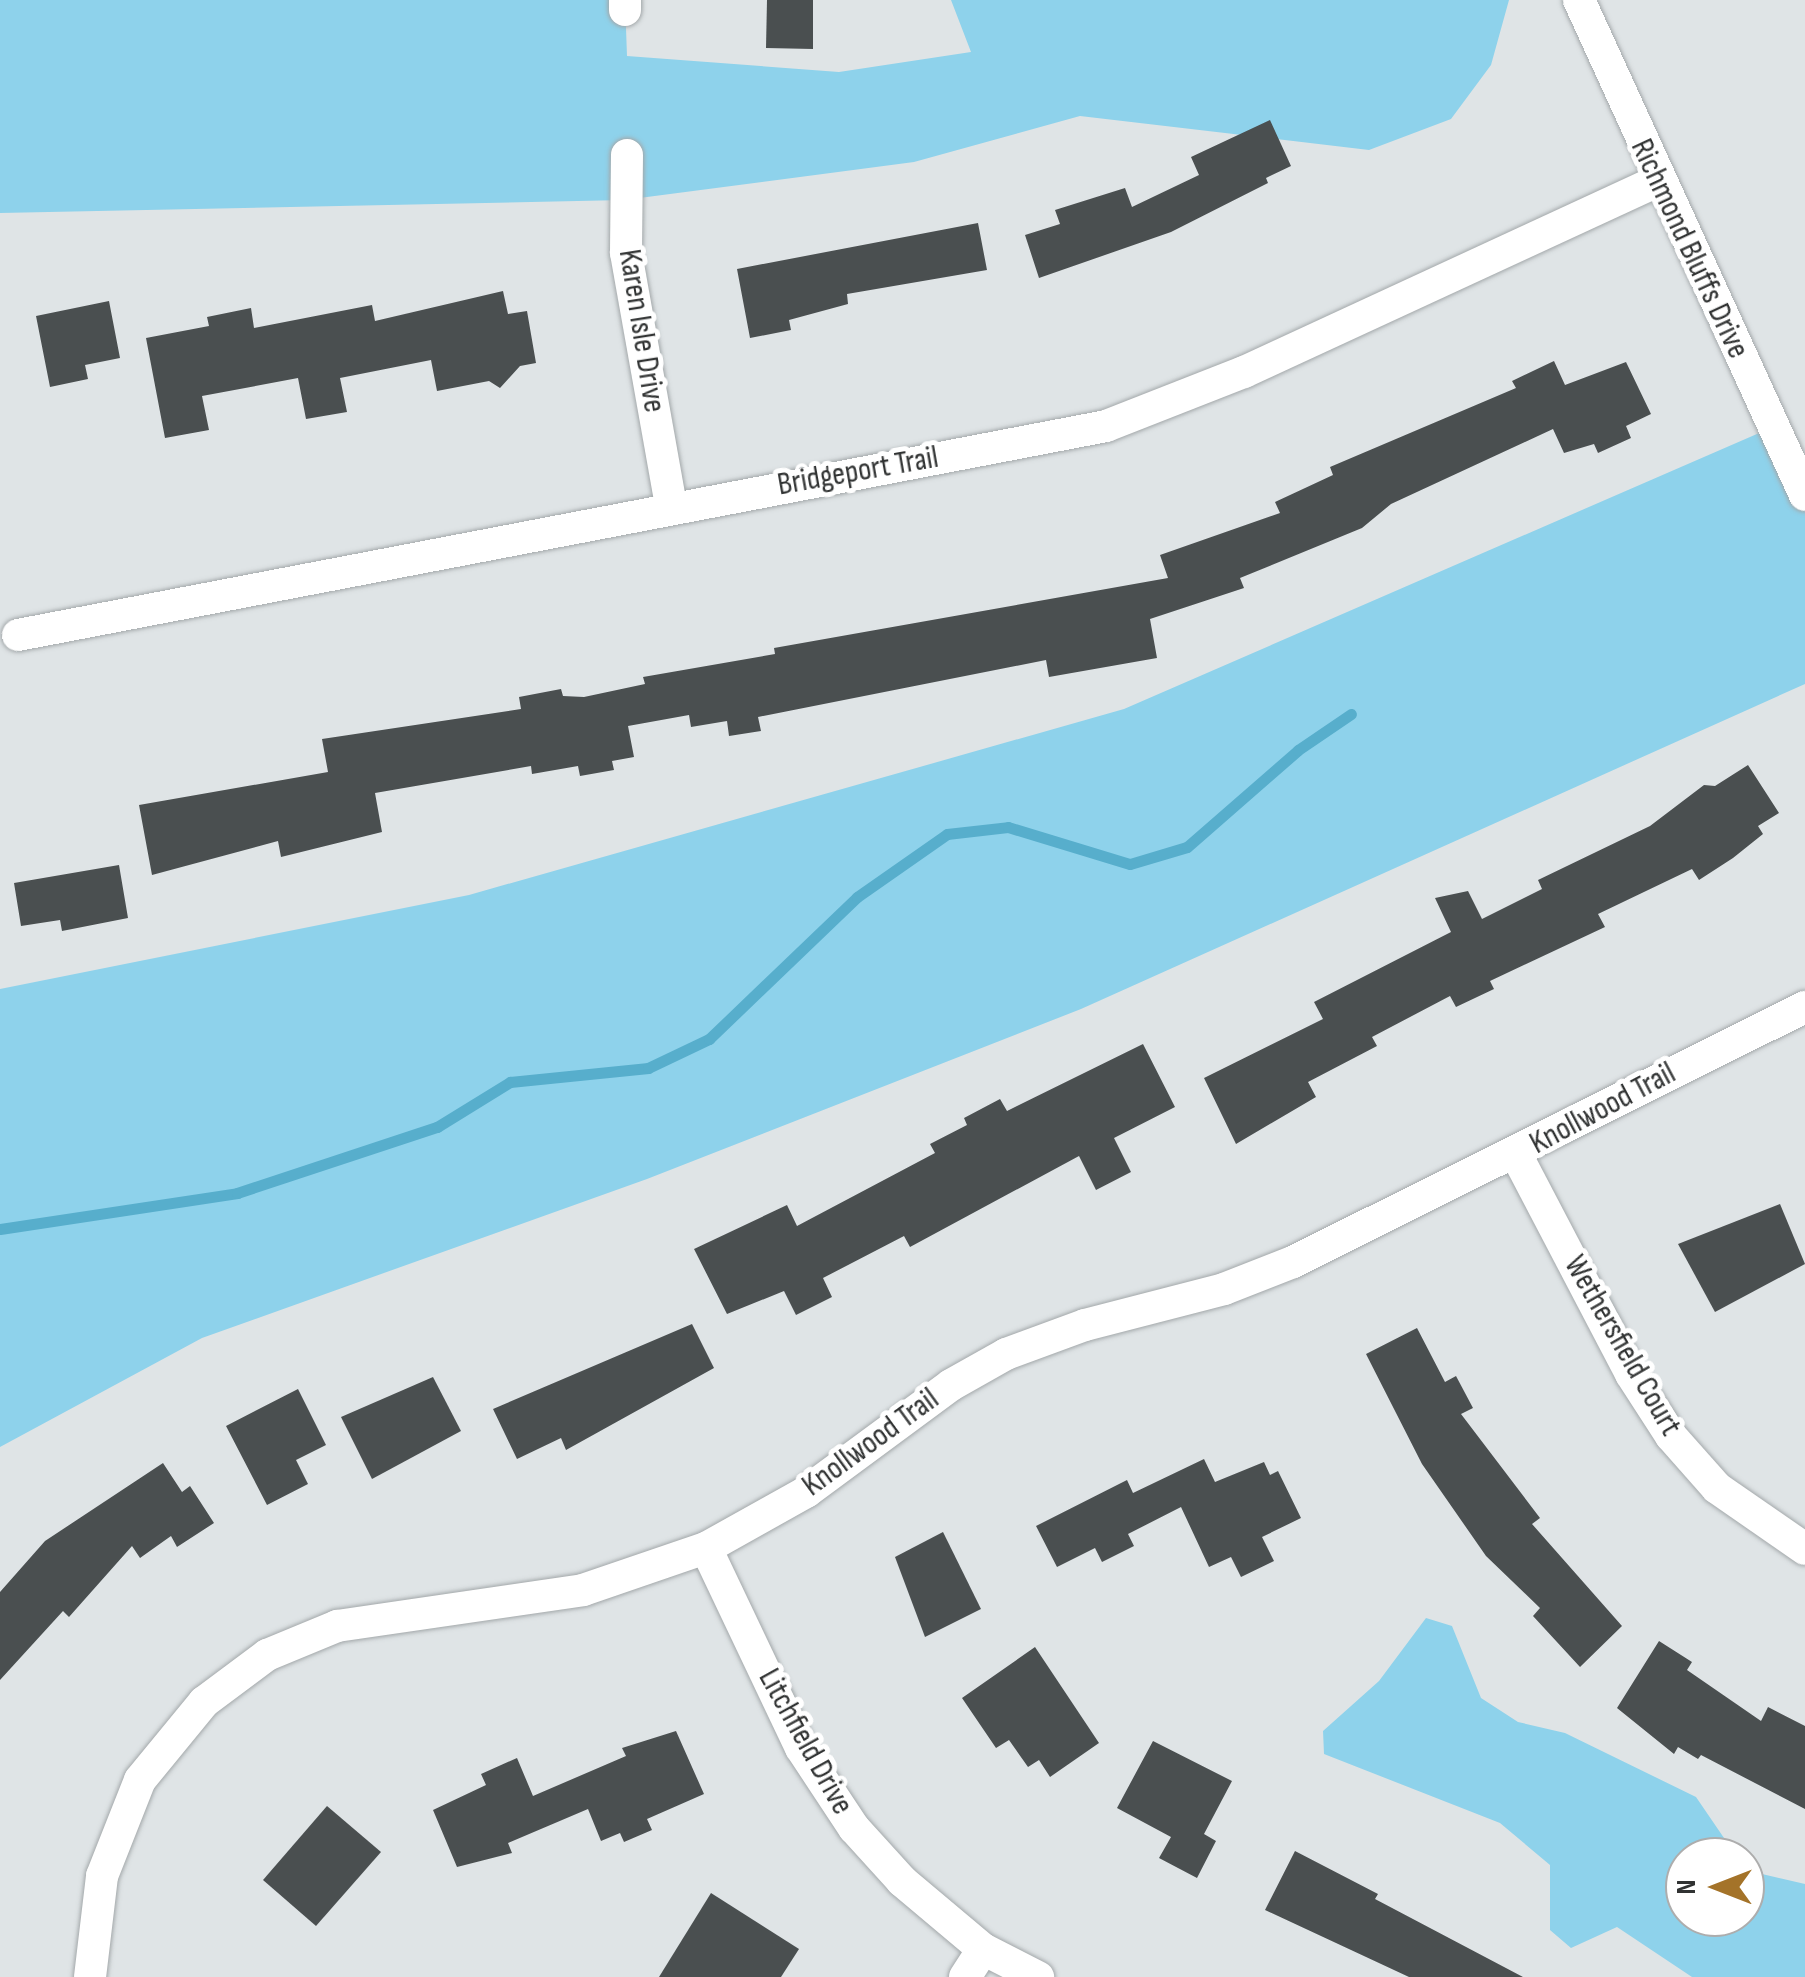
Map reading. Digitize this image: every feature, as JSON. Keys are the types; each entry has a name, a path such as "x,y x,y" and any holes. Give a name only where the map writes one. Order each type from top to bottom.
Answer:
{"street":[{"name":"Richmond Bluffs Drive","path":"1579,0 1657,181 1805,495"},
{"name":"Karen Isle Drive","path":"627,155 626,252 671,506"},
{"name":"Bridgeport Trail","path":"18,635 671,506 1106,426 1244,372 1657,181"},
{"name":"Knollwood Trail","path":"90,1977 102,1876 125,1807 170,1736 233,1678 285,1646 337,1626 569,1594 706,1548 806,1492 951,1384 1006,1354 1084,1325 1224,1290 1516,1154 1805,1007"},
{"name":"Wethersfield Court","path":"1516,1154 1671,1436 1717,1488 1805,1550"},
{"name":"Litchfield Drive","path":"706,1548 801,1748 832,1798 974,1963 1038,1977"}],"shaded area":[{"path":"0,0 625,0 627,56 839,72 971,52 951,0 1509,0 1491,65 1451,119 1369,150 1080,116 914,162 624,200 0,213"},
{"path":"1773,427 1805,495 1805,684 1081,1009 647,1179 202,1338 0,1447 0,989 469,895 1124,709"},
{"path":"1426,1618 1452,1626 1481,1698 1518,1722 1565,1733 1696,1797 1723,1837 1665,1837 1665,1937 1765,1937 1765,1875 1805,1884 1805,1977 1692,1977 1617,1927 1571,1948 1550,1930 1550,1865 1500,1823 1324,1754 1323,1731 1379,1681"}],"building":[{"path":"767,0 813,0 813,49 766,48"},
{"path":"1270,120 1291,166 1266,178 1268,183 1171,232 1039,278 1025,235 1060,224 1055,210 1125,188 1132,207 1199,175 1191,157"},
{"path":"978,223 987,270 847,294 848,304 789,320 791,330 750,338 737,269"},
{"path":"503,291 508,314 527,311 536,363 520,366 500,388 489,381 437,391 431,360 340,378 347,412 306,419 298,378 202,396 209,430 165,438 146,338 209,326 207,317 251,308 254,328 372,305 375,321"},
{"path":"109,301 120,358 85,365 88,379 50,387 36,316"},
{"path":"1554,361 1565,385 1626,362 1651,414 1626,426 1631,438 1598,453 1594,444 1564,453 1553,429 1391,504 1362,528 1240,578 1244,588 1150,619 1157,658 1049,677 1046,660 758,717 761,731 729,736 727,721 691,727 689,715 628,726 634,757 612,761 614,770 580,776 578,766 532,774 531,766 375,793 382,832 281,857 278,841 152,875 139,805 328,772 322,739 521,709 519,697 561,689 563,696 584,697 645,684 643,677 775,654 774,648 1168,578 1160,555 1280,513 1275,502 1333,475 1330,467 1516,388 1512,381"},
{"path":"1748,765 1779,813 1758,826 1763,834 1733,858 1699,880 1692,869 1598,914 1605,927 1490,981 1494,989 1456,1007 1450,996 1372,1037 1377,1046 1308,1082 1316,1097 1236,1144 1204,1078 1323,1019 1314,1002 1451,932 1435,898 1468,891 1482,919 1542,889 1538,880 1650,826 1704,785 1715,786"},
{"path":"119,865 128,918 62,931 60,920 21,926 14,883"},
{"path":"1143,1044 1175,1107 1114,1138 1131,1172 1096,1190 1079,1156 910,1247 904,1236 823,1278 832,1297 796,1315 784,1291 727,1314 694,1249 787,1205 797,1226 935,1153 930,1144 967,1125 964,1118 1000,1099 1007,1111"},
{"path":"1780,1204 1805,1264 1715,1312 1678,1244"},
{"path":"692,1324 714,1368 566,1450 561,1438 517,1459 493,1409"},
{"path":"1417,1328 1445,1382 1456,1376 1473,1408 1461,1414 1540,1518 1532,1524 1622,1626 1580,1667 1533,1616 1540,1608 1486,1556 1422,1464 1366,1354"},
{"path":"433,1377 461,1431 372,1479 341,1417"},
{"path":"298,1389 326,1445 296,1460 308,1484 267,1505 226,1426"},
{"path":"1204,1459 1215,1482 1264,1462 1270,1475 1278,1471 1301,1518 1262,1537 1274,1561 1241,1577 1231,1557 1209,1567 1181,1507 1128,1534 1134,1546 1102,1562 1095,1548 1057,1567 1036,1526 1127,1480 1133,1493"},
{"path":"163,1463 182,1492 190,1486 214,1523 177,1547 171,1536 140,1558 132,1546 69,1617 63,1611 0,1680 0,1592 45,1541"},
{"path":"943,1532 981,1609 925,1637 895,1557"},
{"path":"1659,1641 1692,1662 1687,1670 1761,1721 1768,1707 1805,1726 1805,1809 1701,1755 1698,1759 1678,1747 1674,1754 1617,1708"},
{"path":"1035,1647 1099,1743 1050,1777 1039,1760 1028,1767 1009,1740 996,1748 962,1698"},
{"path":"676,1731 704,1794 647,1819 652,1830 624,1842 620,1833 601,1841 588,1809 508,1843 512,1853 457,1867 433,1810 486,1785 481,1774 517,1758 533,1796 626,1756 622,1748"},
{"path":"1153,1741 1232,1781 1204,1834 1216,1841 1197,1878 1159,1858 1171,1837 1117,1808"},
{"path":"327,1806 381,1852 316,1926 263,1880"},
{"path":"1295,1851 1378,1894 1375,1899 1523,1977 1409,1977 1265,1910"},
{"path":"711,1893 799,1949 781,1977 659,1977"}],"waterway":[{"path":"0,1229 237,1193 437,1127 510,1082 648,1068 709,1039 857,897 947,834 1008,827 1130,864 1187,847 1298,750 1351,714"}]}
